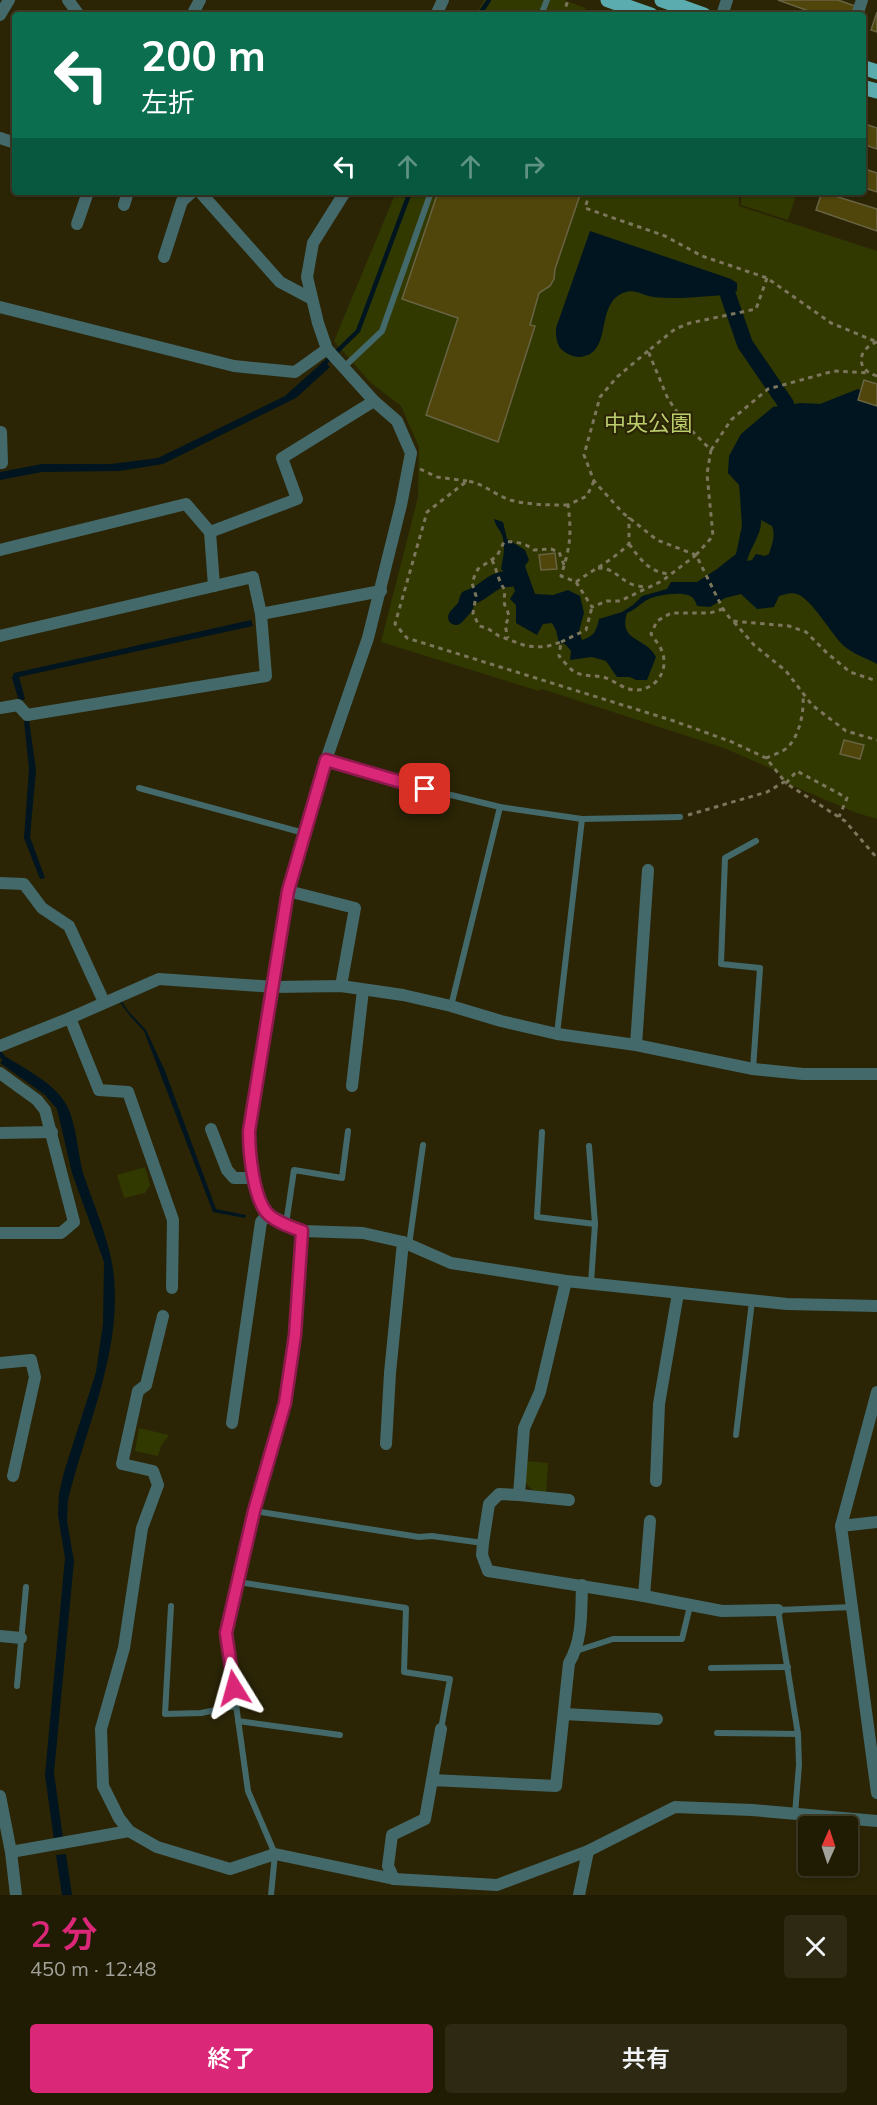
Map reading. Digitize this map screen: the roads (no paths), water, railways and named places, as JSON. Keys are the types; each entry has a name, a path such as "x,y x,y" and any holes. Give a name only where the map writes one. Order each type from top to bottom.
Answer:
{"main road":[{"path":"608,0 642,12"},
{"path":"662,0 696,12"}],"street":[{"path":"0,15 9,0"},
{"path":"77,224 87,195"},
{"path":"124,204 127,195"},
{"path":"164,257 182,201 189,195"},
{"path":"203,195 280,282 312,299"},
{"path":"343,195 313,243 307,277 312,299 327,349 374,401 397,421 411,453 381,591 368,638 326,760 288,891 249,1131 249,1150 254,1178 267,1214 302,1231 363,1233 406,1244 451,1263 566,1281 787,1304 877,1306"},
{"path":"0,308 234,366 295,372 327,349"},
{"path":"210,532 297,499 282,458 374,401"},
{"path":"0,463 2,463 1,432"},
{"path":"0,550 186,504 210,532 214,586"},
{"path":"0,636 253,577 261,614 266,676 27,715 18,705 0,708"},
{"path":"261,614 381,591"},
{"path":"636,1045 648,870"},
{"path":"0,883 24,884 42,908 69,926 104,1002"},
{"path":"288,891 355,908 341,987"},
{"path":"3,1045 159,979 274,987 341,987 403,995 557,1034 636,1045 753,1069 803,1074 877,1074"},
{"path":"352,1086 363,990"},
{"path":"70,1018 99,1090 128,1092 173,1220 172,1288"},
{"path":"0,1073 37,1100 45,1110 74,1222 61,1233 0,1233"},
{"path":"211,1129 227,1170 234,1178 254,1178"},
{"path":"0,1133 52,1132"},
{"path":"232,1423 261,1222 267,1214"},
{"path":"386,1444 390,1373 406,1244"},
{"path":"519,1495 524,1428 540,1392 566,1281"},
{"path":"656,1481 659,1404 678,1293"},
{"path":"163,1316 146,1384 138,1391 122,1464 153,1471 158,1485 142,1528 124,1648 101,1729 103,1786 119,1818 129,1831 157,1847 230,1869 275,1854 394,1879 496,1890 588,1851 675,1807 752,1810 877,1821"},
{"path":"0,1363 31,1360 34,1377 13,1476"},
{"path":"877,1392 841,1526 877,1793"},
{"path":"569,1500 499,1494 489,1504 483,1543 482,1555 488,1571 582,1585 722,1611 778,1610"},
{"path":"644,1596 650,1521"},
{"path":"841,1526 877,1522"},
{"path":"432,1780 556,1786 569,1663 580,1638 582,1585"},
{"path":"0,1636 21,1638"},
{"path":"564,1714 657,1719"},
{"path":"394,1879 388,1866 392,1834 425,1819 441,1729"},
{"path":"0,1796 11,1852 16,1895"},
{"path":"11,1852 129,1831"},
{"path":"579,1895 588,1851"}],"lane":[{"path":"344,367 382,331 430,195"},
{"path":"326,760 406,784 500,807 582,819 680,817"},
{"path":"139,788 304,833"},
{"path":"451,1006 500,807"},
{"path":"557,1034 582,819"},
{"path":"753,1069 760,968 721,964 725,858 756,841"},
{"path":"286,1224 294,1170 342,1178 348,1131"},
{"path":"542,1132 537,1217 595,1224"},
{"path":"406,1244 423,1145"},
{"path":"589,1146 595,1224 591,1284"},
{"path":"271,1895 275,1854 248,1791 226,1633 254,1511 285,1403 295,1335 302,1231"},
{"path":"736,1435 752,1301"},
{"path":"254,1511 419,1537 432,1536 483,1543"},
{"path":"238,1582 406,1608 404,1672 450,1678 441,1729"},
{"path":"17,1686 26,1587"},
{"path":"171,1606 165,1714 201,1713 236,1706"},
{"path":"576,1651 613,1639 682,1639 690,1606"},
{"path":"795,1814 799,1765 798,1734 778,1610 853,1606"},
{"path":"711,1668 788,1667"},
{"path":"238,1721 340,1735"},
{"path":"717,1733 798,1734"}],"water":[{"path":"590,231 731,279 737,283 737,291 728,295 681,298 654,297 631,291 623,293 614,299 609,308 597,348 590,354 579,357 570,355 559,345 556,328"},
{"path":"324,361 330,367 296,398 163,464 119,471 42,472 0,480 0,472 42,464 111,464 158,458 285,396"},
{"path":"858,389 877,396 877,664 844,646 815,609 803,597 795,593 779,596 774,607 757,609 741,594 725,598 710,607 697,606 693,598 684,594 663,595 647,600 627,613 625,622 629,634 646,645 656,657 647,680 617,677 606,661 592,657 570,660 571,651 565,644 559,643 552,623 543,624 537,635 516,623 516,605 510,599 515,591 511,579 501,569 504,544 494,519 503,522 507,539 525,550 529,560 525,566 535,594 553,595 568,590 580,596 584,613 579,631 582,640 594,633 599,619 622,612 642,596 667,589 671,582 697,582 736,554 742,526 739,485 728,473 729,456 741,434 773,407 801,403 820,404","holes":["761,520 772,526 774,537 769,554 765,556 756,554 752,560 747,561 760,531"]},
{"path":"251,620 253,626 19,677 25,699 19,701 12,678 14,673"},
{"path":"29,720 36,770 30,837 45,878 40,879 24,838 29,769 24,721"},
{"path":"121,1000 146,1030 165,1071 216,1209 246,1215 245,1218 213,1212 144,1031 130,1016 119,1001"},
{"path":"6,1057 53,1088 68,1109 72,1118 84,1176 110,1252 115,1293 114,1323 109,1353 68,1500 67,1521 74,1561 54,1773 63,1838 54,1840 45,1775 65,1558 58,1515 59,1494 96,1372 103,1324 104,1262 72,1173 57,1109 45,1095 0,1063"},
{"path":"66,1854 72,1895 62,1895 56,1855"}],"waterway":[{"path":"481,12 489,0"},
{"path":"322,366 358,331 409,195"},
{"path":"728,295 745,344 786,404"},
{"path":"456,617 465,607 468,598 498,581 510,579"},
{"path":"0,1053 7,1063"}],"park label":[{"name":"中央公園","path":"648,423"}]}
